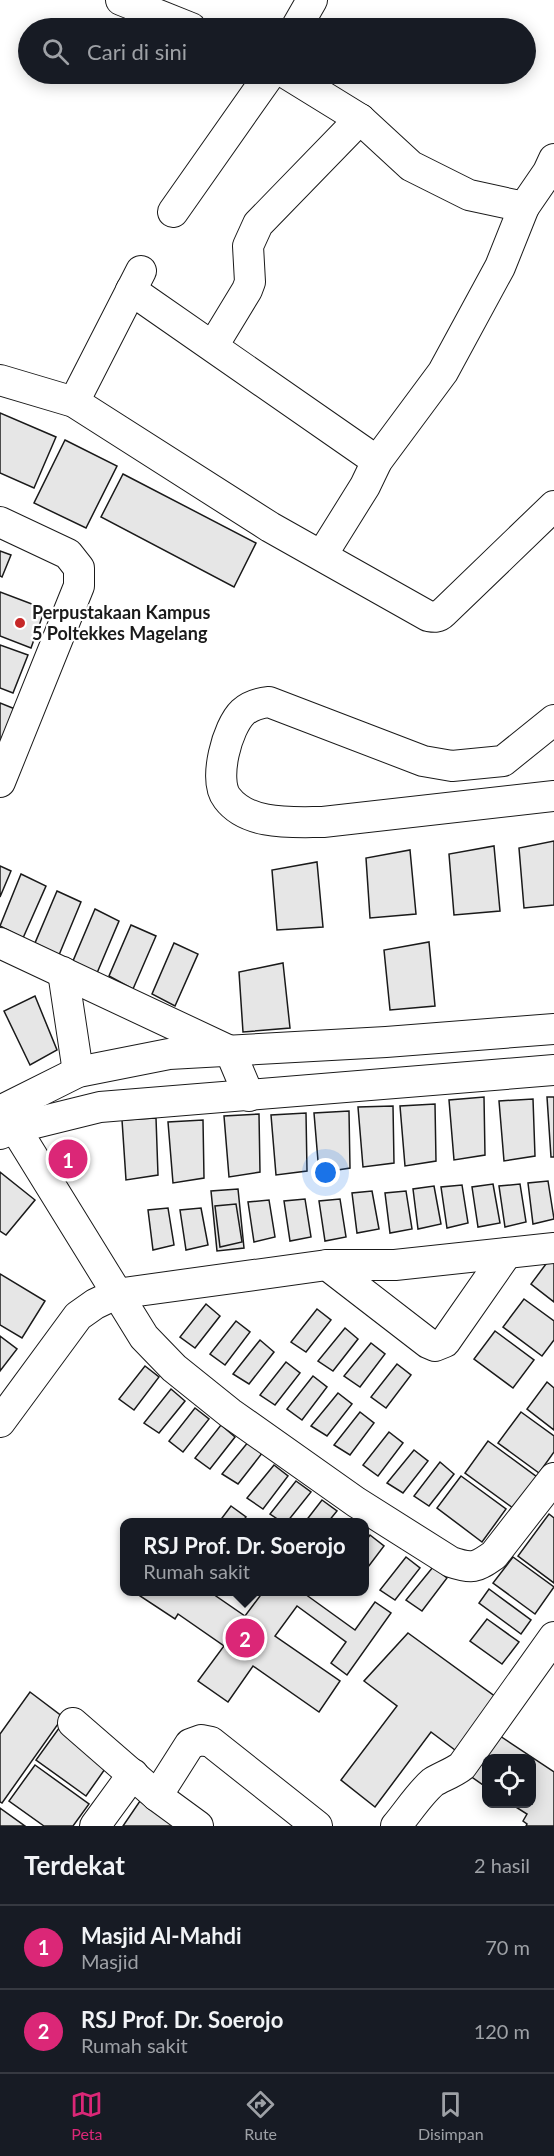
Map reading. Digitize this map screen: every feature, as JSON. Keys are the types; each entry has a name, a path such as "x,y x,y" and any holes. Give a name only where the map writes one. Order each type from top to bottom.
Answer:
{"street":[{"path":"121,0 166,18"},
{"path":"302,18 312,0"},
{"path":"173,212 263,84"},
{"path":"303,84 360,119 411,166 469,195 524,207"},
{"path":"213,346 250,282 248,246 258,224 360,119"},
{"path":"322,555 365,486 377,461 443,372 500,267 524,207 548,172 554,159"},
{"path":"74,402 136,281 213,346 377,461"},
{"path":"0,380 74,402 270,527 428,616 439,617 554,506"},
{"path":"0,522 68,554 79,568 79,586 0,782"},
{"path":"554,720 502,761 452,766 423,761 268,702 255,704 243,712 233,726 226,743 220,783 227,798 252,816 289,822 323,822 554,796"},
{"path":"0,943 230,1051 249,1096"},
{"path":"63,972 78,1072"},
{"path":"5,1124 78,1072 169,1054 554,1029"},
{"path":"5,1124 100,1107 554,1070"},
{"path":"5,1124 144,1337 174,1368 230,1413 356,1502 451,1562 468,1568 481,1564 494,1555 554,1478"},
{"path":"0,1422 78,1316 95,1304 116,1294 327,1265 395,1265 554,1248"},
{"path":"327,1265 428,1343 435,1346 445,1342 507,1253"},
{"path":"396,1826 428,1787 462,1766 554,1637"},
{"path":"73,1723 157,1796 198,1826"},
{"path":"157,1796 190,1744 201,1740 211,1742 317,1826"},
{"path":"95,1826 133,1774"}],"building":[{"path":"0,413 56,437 34,488 0,473"},
{"path":"65,440 117,466 86,528 34,503"},
{"path":"123,474 256,543 234,587 101,517"},
{"path":"0,551 11,555 2,577 0,576"},
{"name":"Perpustakaan Kampus 5 Poltekkes Magelang","path":"0,592 45,609 31,648 0,636"},
{"path":"0,645 28,655 13,693 0,688"},
{"path":"0,703 15,709 0,749"},
{"path":"554,841 554,905 524,908 519,848"},
{"path":"494,846 500,911 454,915 449,854"},
{"path":"410,850 416,914 370,918 366,858"},
{"path":"317,862 323,927 277,930 272,870"},
{"path":"0,866 11,871 0,897"},
{"path":"21,874 46,886 23,938 0,926"},
{"path":"57,891 81,902 59,955 35,943"},
{"path":"95,909 119,921 97,973 73,961"},
{"path":"131,925 156,936 133,989 109,976"},
{"path":"429,942 435,1006 390,1010 384,950"},
{"path":"174,943 198,954 175,1006 152,994"},
{"path":"283,963 290,1028 243,1032 239,972"},
{"path":"35,996 57,1050 30,1065 4,1011"},
{"path":"484,1097 485,1155 454,1160 449,1100"},
{"path":"547,1097 554,1097 554,1157 551,1157"},
{"path":"533,1099 535,1156 504,1161 499,1101"},
{"path":"435,1104 436,1161 405,1166 400,1106"},
{"path":"393,1106 394,1163 363,1167 358,1107"},
{"path":"349,1111 350,1168 319,1173 314,1113"},
{"path":"306,1113 307,1171 276,1175 271,1115"},
{"path":"259,1114 260,1172 229,1177 224,1116"},
{"path":"156,1118 158,1175 126,1180 122,1120"},
{"path":"203,1120 204,1178 173,1183 168,1122"},
{"path":"0,1172 35,1200 6,1235 0,1231"},
{"path":"548,1181 554,1219 533,1224 528,1183"},
{"path":"493,1184 500,1223 478,1227 472,1187"},
{"path":"520,1184 526,1222 505,1227 499,1186"},
{"path":"462,1185 468,1223 447,1228 441,1187"},
{"path":"434,1186 441,1224 418,1229 413,1189"},
{"path":"238,1189 244,1248 217,1251 211,1191"},
{"path":"372,1191 379,1229 357,1233 352,1193"},
{"path":"406,1191 412,1229 390,1233 385,1193"},
{"path":"305,1199 311,1237 290,1241 284,1201"},
{"path":"340,1199 346,1237 325,1241 319,1201"},
{"path":"269,1200 275,1237 254,1242 248,1202"},
{"path":"236,1204 242,1242 220,1247 215,1206"},
{"path":"168,1208 174,1245 153,1250 148,1210"},
{"path":"201,1208 208,1245 186,1250 180,1210"},
{"path":"552,1256 554,1258 554,1302 531,1284"},
{"path":"0,1274 45,1301 22,1338 0,1325"},
{"path":"524,1299 554,1321 554,1340 542,1356 503,1327"},
{"path":"206,1304 220,1316 195,1348 180,1337"},
{"path":"317,1309 331,1320 306,1352 291,1342"},
{"path":"236,1321 250,1332 225,1365 210,1354"},
{"path":"345,1328 358,1339 333,1371 318,1361"},
{"path":"495,1331 534,1360 513,1388 474,1359"},
{"path":"0,1336 17,1349 0,1371"},
{"path":"260,1340 274,1352 249,1384 233,1374"},
{"path":"371,1343 385,1354 360,1387 344,1376"},
{"path":"286,1362 300,1373 275,1405 260,1395"},
{"path":"397,1364 411,1375 386,1408 371,1397"},
{"path":"145,1366 159,1377 134,1410 119,1399"},
{"path":"313,1376 327,1387 302,1420 287,1409"},
{"path":"547,1382 554,1388 554,1430 527,1409"},
{"path":"171,1389 185,1401 159,1433 144,1423"},
{"path":"338,1393 352,1404 327,1436 311,1426"},
{"path":"195,1408 209,1419 183,1452 169,1441"},
{"path":"360,1412 374,1423 350,1455 334,1445"},
{"path":"521,1412 554,1436 554,1452 539,1473 498,1443"},
{"path":"221,1425 235,1437 210,1469 195,1458"},
{"path":"389,1432 403,1443 378,1476 363,1465"},
{"path":"249,1441 263,1452 238,1484 222,1474"},
{"path":"488,1441 537,1477 513,1508 465,1473"},
{"path":"414,1450 428,1461 403,1493 387,1483"},
{"path":"440,1462 454,1474 429,1506 414,1496"},
{"path":"274,1465 288,1476 263,1509 247,1498"},
{"path":"461,1476 506,1509 482,1542 437,1508"},
{"path":"296,1481 311,1492 290,1518 276,1518 270,1514"},
{"path":"322,1500 337,1511 331,1518 308,1518"},
{"path":"231,1506 246,1517 245,1518 222,1518"},
{"path":"549,1514 554,1518 554,1583 518,1556"},
{"path":"369,1536 384,1546 369,1566"},
{"path":"406,1557 420,1568 395,1600 380,1590"},
{"path":"513,1557 554,1587 535,1614 493,1583"},
{"path":"433,1567 447,1578 422,1611 406,1600"},
{"path":"489,1589 531,1620 521,1634 479,1603"},
{"path":"140,1596 216,1596 245,1616 260,1596 308,1596 355,1630 375,1602 391,1613 347,1675 331,1663 346,1642 297,1606 275,1636 340,1681 319,1712 253,1666 228,1702 198,1681 224,1646 178,1614 175,1619"},
{"path":"487,1619 519,1642 502,1664 470,1641"},
{"path":"408,1633 500,1700 459,1753 431,1732 375,1807 341,1780 397,1706 364,1681"},
{"path":"30,1692 63,1717 2,1803 0,1802 0,1734"},
{"path":"62,1724 112,1759 86,1796 36,1760"},
{"path":"491,1730 527,1754 482,1754 482,1784 463,1771"},
{"path":"536,1760 554,1772 554,1826 526,1826 527,1824 523,1821 527,1814 517,1808 536,1808"},
{"path":"35,1765 89,1804 73,1826 44,1826 9,1801"},
{"path":"140,1801 176,1826 123,1826"},
{"path":"0,1808 25,1826 0,1826"}],"place":[{"name":"Perpustakaan Kampus 5 Poltekkes Magelang","path":"20,623"},
{"name":"Masjid Al-Mahdi","path":"68,1159"},
{"name":"RSJ Prof. Dr. Soerojo","path":"245,1638"}]}
